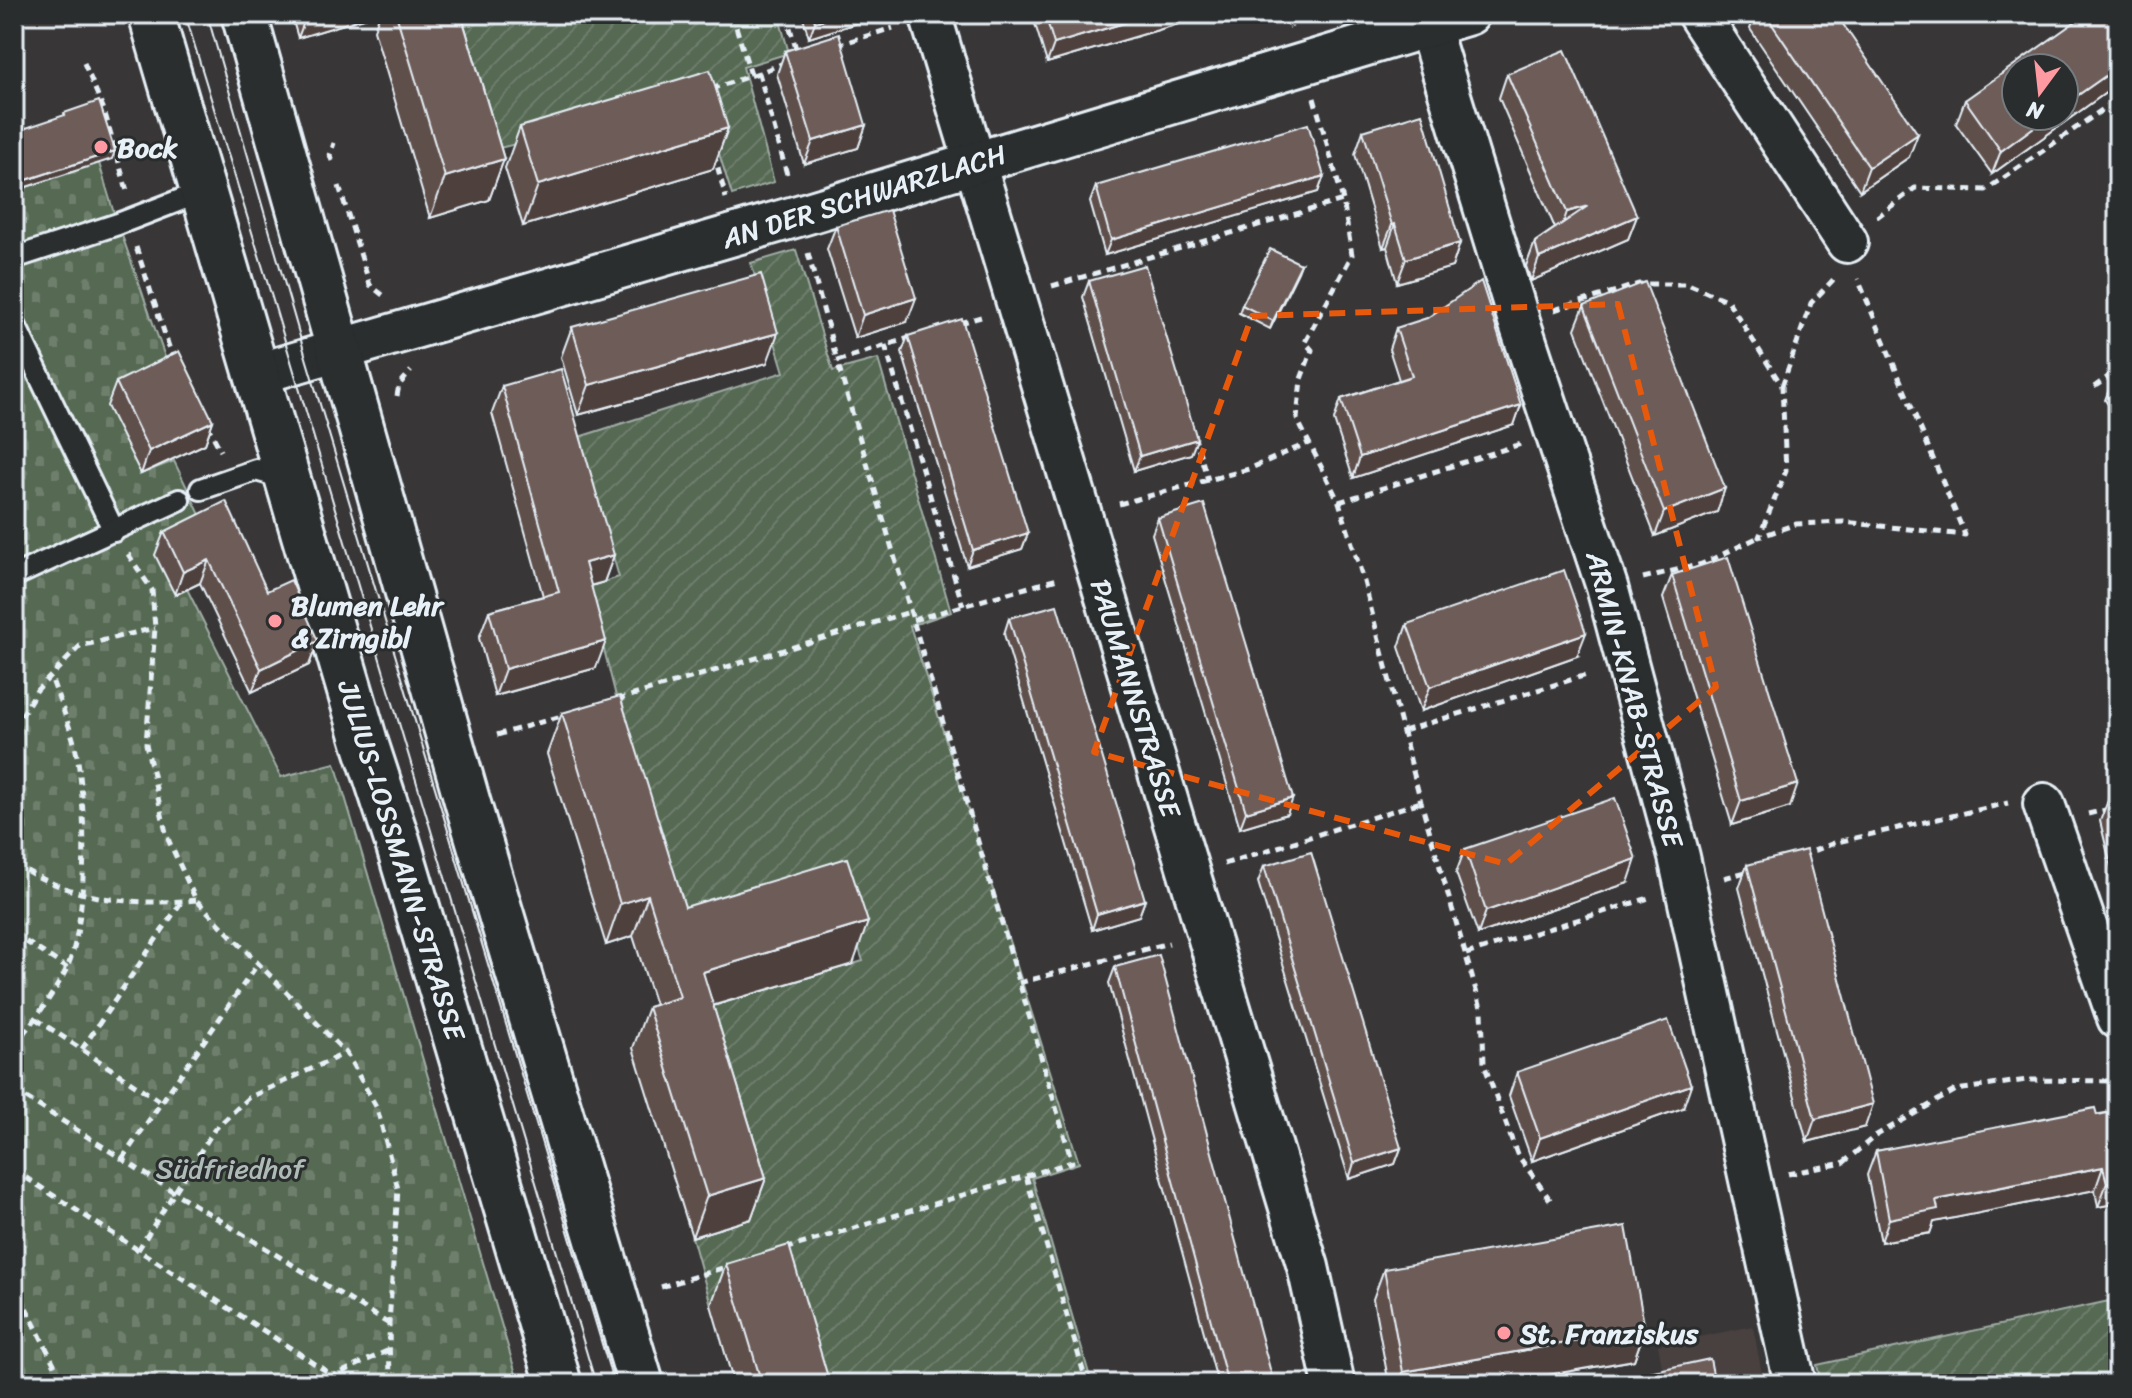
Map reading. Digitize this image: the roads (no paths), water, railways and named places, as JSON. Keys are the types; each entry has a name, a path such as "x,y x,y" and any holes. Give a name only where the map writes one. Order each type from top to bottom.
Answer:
{"main road":[{"name":"JULIUS-LOSSMANN-STRASSE","path":"151,14 559,1384"},
{"path":"244,14 468,804 641,1384"}],"street":[{"name":"AN DER SCHWARZLACH","path":"257,374 798,216 1469,14"},
{"path":"1698,14 1849,251"},
{"name":"PAUMANNSTRASSE","path":"932,18 1308,1267 1334,1384"},
{"name":"ARMIN-KNAB-STRASSE","path":"1429,27 1519,321 1607,587 1686,887 1795,1384"},
{"path":"2044,804 2118,1018"}],"lane":[{"path":"226,14 259,68"},
{"path":"14,258 204,191"},
{"path":"14,323 114,531"},
{"path":"201,489 256,470 288,479"},
{"path":"14,576 179,500"}],"tram line":[{"path":"185,14 596,1384"},
{"path":"207,14 307,361 614,1384"}],"place":[{"name":"Bock","path":"101,147"},
{"name":"Blumen Lehr & Zirngibl","path":"275,621"},
{"name":"St. Franziskus","path":"1504,1333"}],"park label":[{"name":"Südfriedhof","path":"230,1168"}]}
